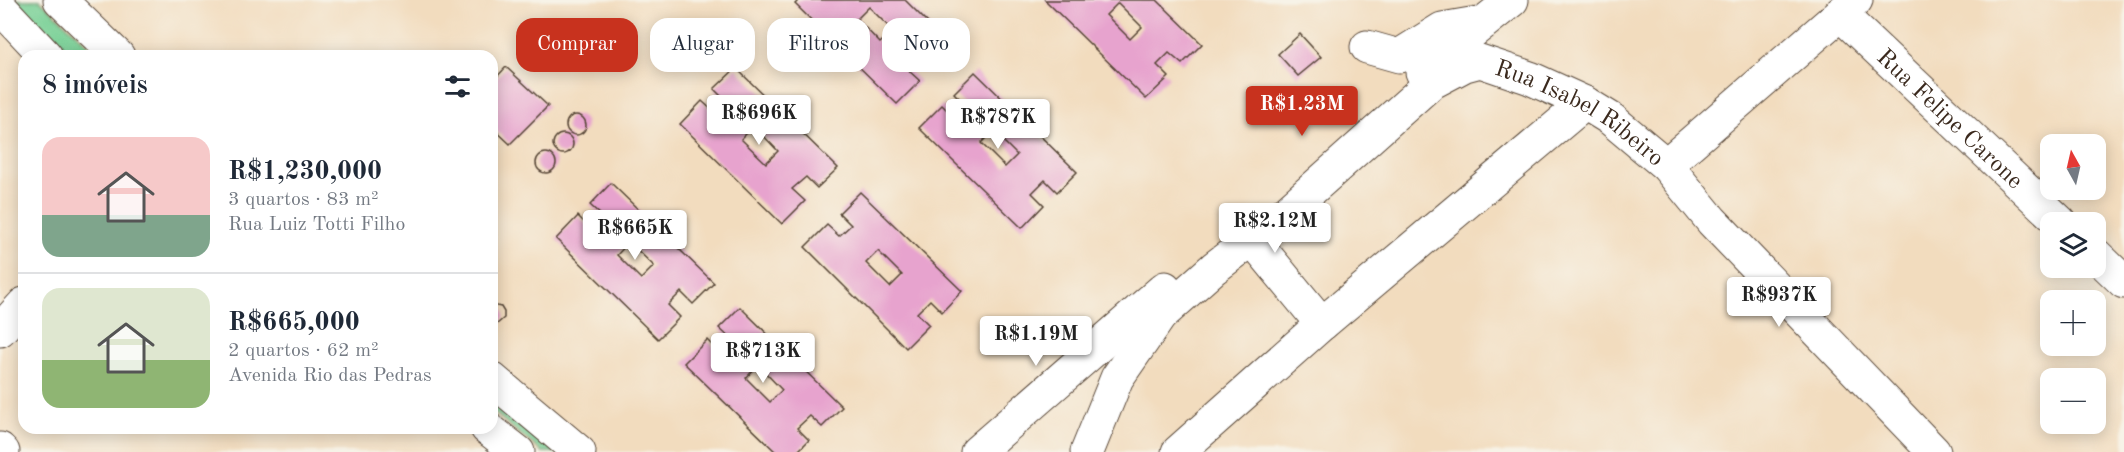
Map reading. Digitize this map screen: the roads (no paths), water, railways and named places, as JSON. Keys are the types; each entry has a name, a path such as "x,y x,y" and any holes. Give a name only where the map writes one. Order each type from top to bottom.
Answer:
{"street":[{"path":"60,0 112,50"},
{"path":"0,7 40,50"},
{"name":"Rua Isabel Ribeiro","path":"1087,452 1117,378 1160,316 1214,268 1245,231 1281,217 1431,83 1465,65 1480,62 1530,78 1585,103 1611,119 1666,165 1848,7"},
{"name":"Rua Felipe Carone","path":"1848,7 2050,212"},
{"path":"1367,47 1399,56 1442,29 1498,11"},
{"path":"1480,62 1482,35 1498,11"},
{"path":"977,452 1245,231 1295,175 1498,11"},
{"path":"1178,452 1322,324 1585,103"},
{"path":"1666,165 1712,222 1934,452"},
{"path":"1245,231 1322,324"},
{"path":"2106,265 2124,282"},
{"path":"0,330 18,310"},
{"path":"498,384 579,452"},
{"path":"495,434 518,452"}]}
